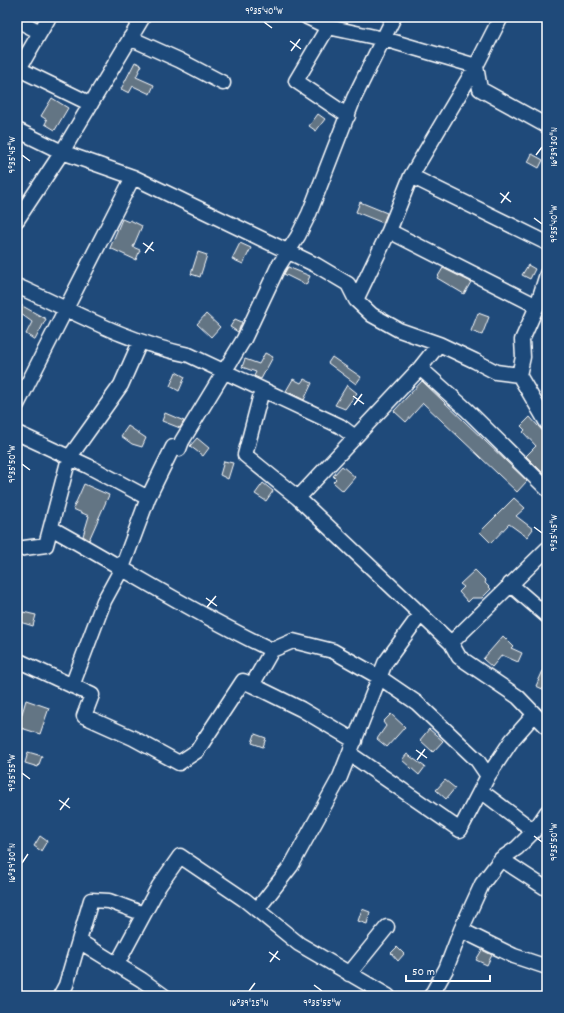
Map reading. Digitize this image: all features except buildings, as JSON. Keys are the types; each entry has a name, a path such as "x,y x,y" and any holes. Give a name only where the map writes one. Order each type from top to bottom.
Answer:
{"street":[{"path":"49,17 18,70 91,104"},
{"path":"17,220 62,152 143,17"},
{"path":"307,17 328,27 384,39 476,66"},
{"path":"72,686 104,601 122,568 148,498 173,447 179,449 244,339 287,251 298,236 309,214 354,98 394,17"},
{"path":"356,300 389,231 411,176 476,66 500,17"},
{"path":"17,20 40,32"},
{"path":"328,27 296,81 348,116"},
{"path":"130,38 179,60 222,83"},
{"path":"476,66 480,89 547,126"},
{"path":"17,130 62,152 133,176 287,251 348,284 356,300 372,316 399,330 439,344 496,372 519,375"},
{"path":"18,401 133,176"},
{"path":"411,176 547,243"},
{"path":"389,231 537,306"},
{"path":"547,274 537,306 522,340 523,357 519,375 547,423"},
{"path":"17,286 140,342 167,351 189,355 340,426 355,437"},
{"path":"17,548 46,546 52,528 69,458 121,385 140,342"},
{"path":"298,498 420,368 439,344"},
{"path":"420,368 467,410 547,490"},
{"path":"262,390 245,454 298,498 451,643 460,656 518,697 547,727"},
{"path":"17,433 148,498"},
{"path":"52,528 184,604 272,650"},
{"path":"451,643 510,584 537,561 547,549"},
{"path":"510,584 547,616"},
{"path":"257,910 291,866 340,777 385,663 420,615"},
{"path":"252,685 272,650 293,641 333,651 379,678 417,703 477,760 488,776"},
{"path":"17,660 92,695 84,716 133,738 179,763 196,751 244,681 301,709 353,747 460,830 488,776 512,740 534,715"},
{"path":"481,791 534,831"},
{"path":"431,996 446,969 461,930 482,884 501,859 517,848 534,831 547,812"},
{"path":"116,964 159,886 180,856 257,910 299,944 388,996"},
{"path":"501,859 547,889"},
{"path":"60,996 66,985 91,900 109,901 144,914"},
{"path":"349,974 387,927"},
{"path":"461,930 514,956 547,967"},
{"path":"79,940 164,996"}]}
